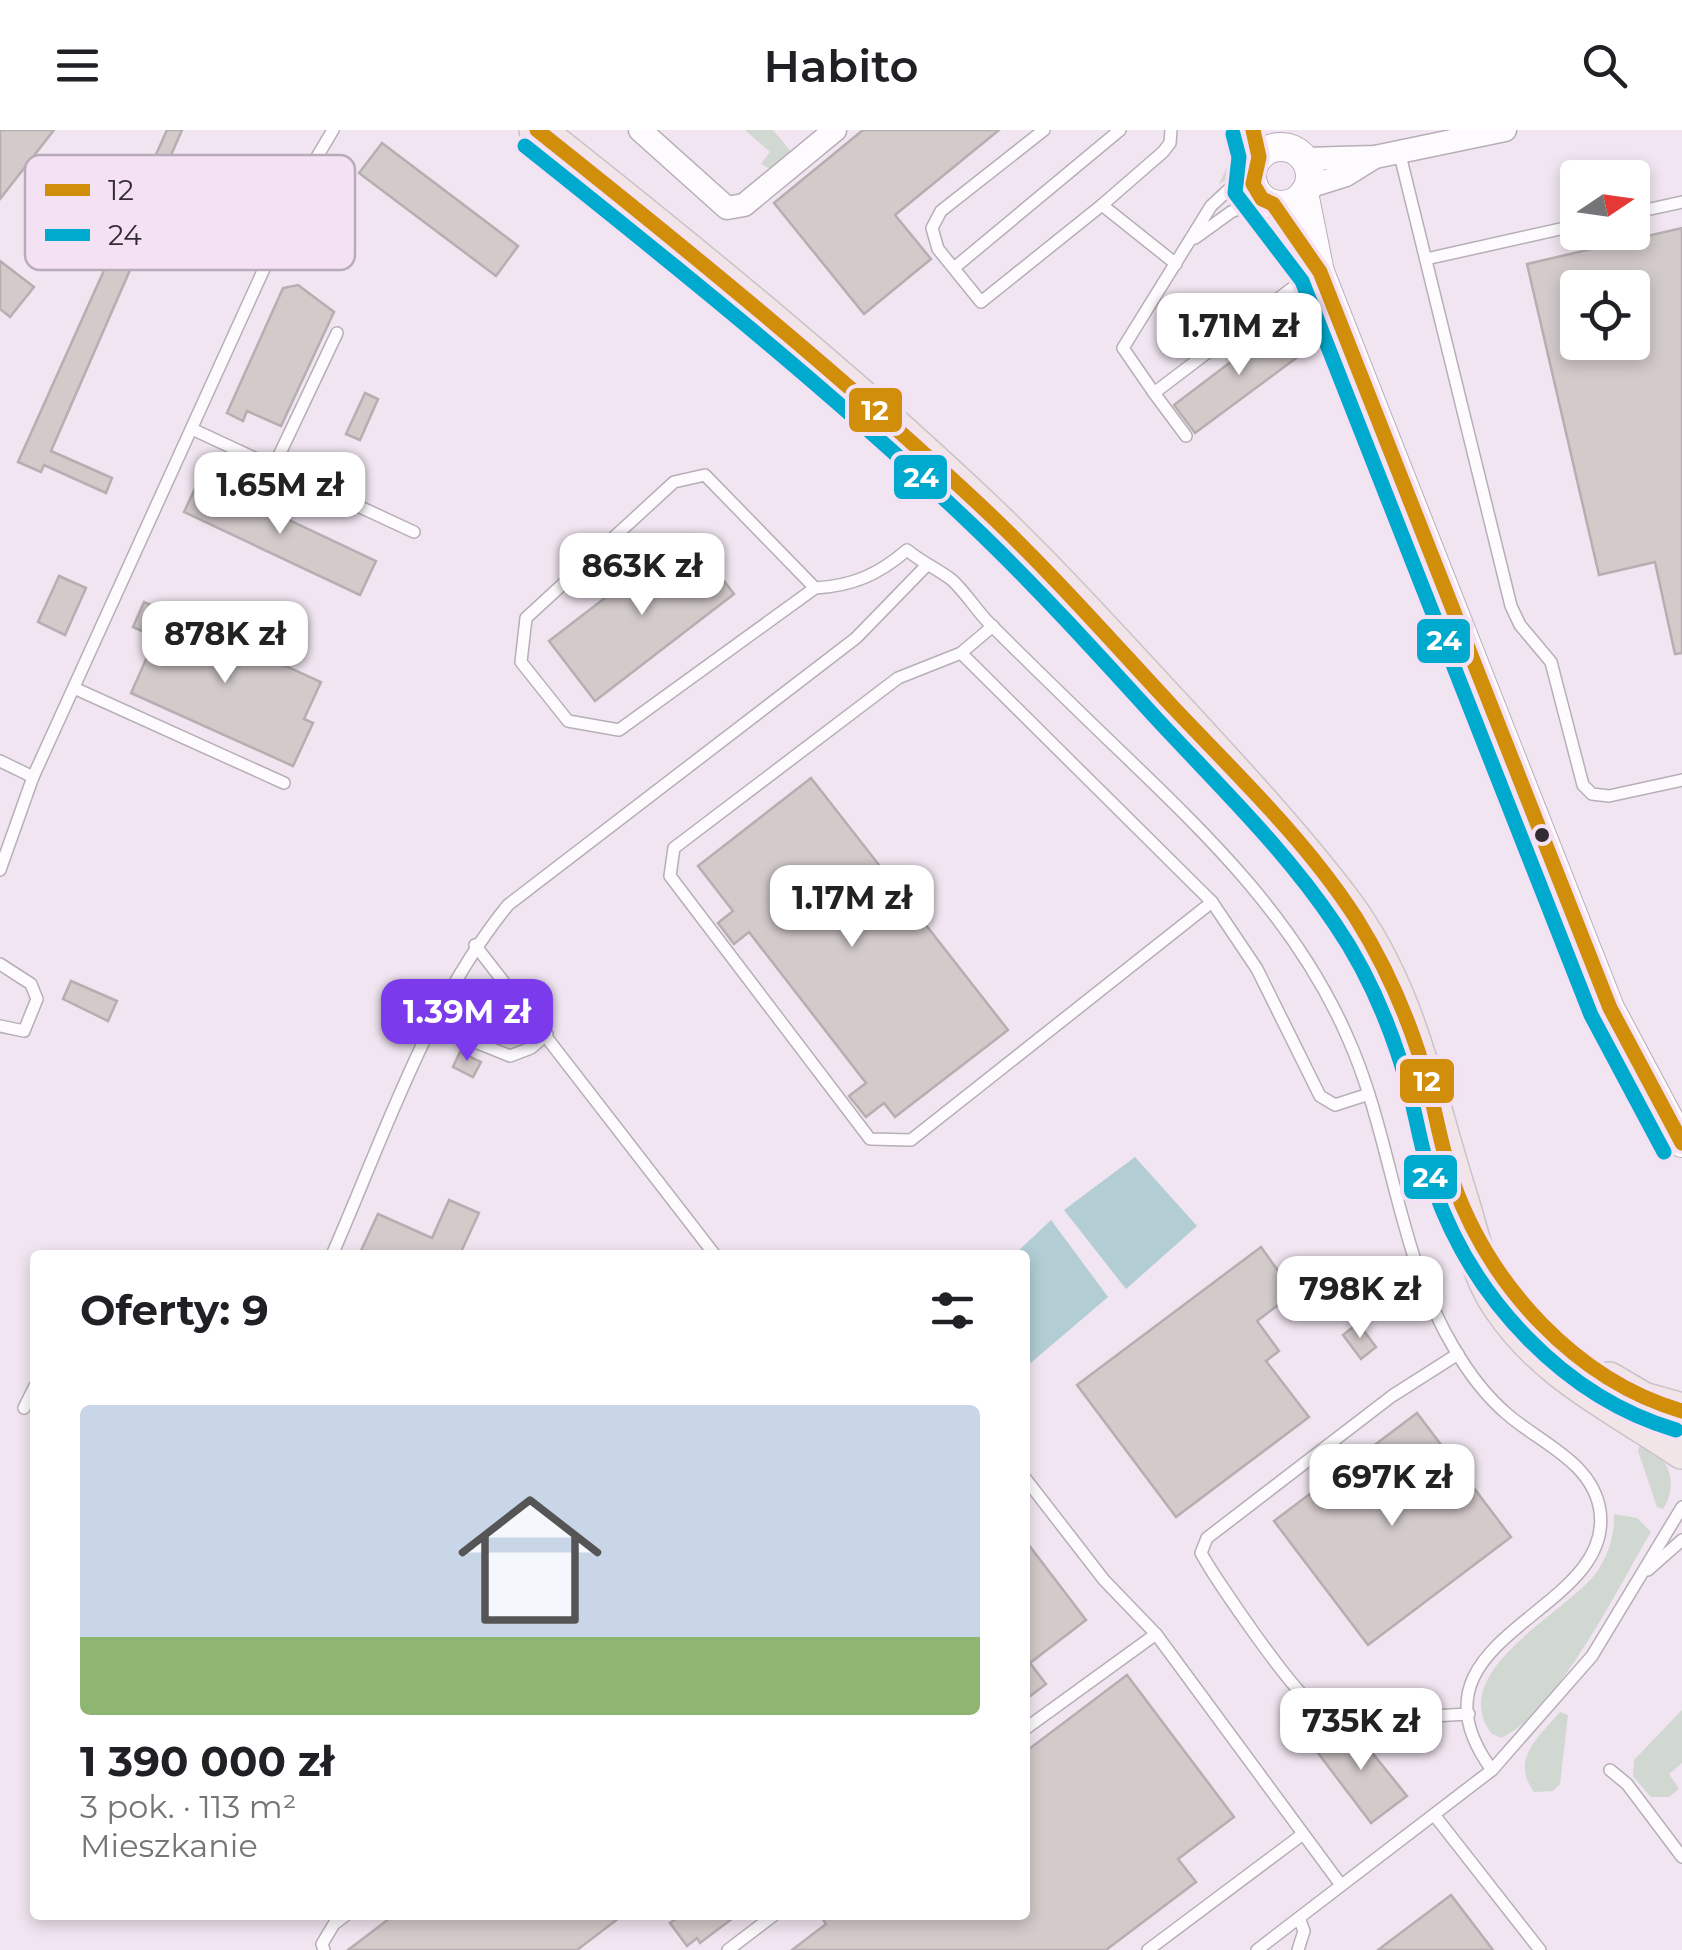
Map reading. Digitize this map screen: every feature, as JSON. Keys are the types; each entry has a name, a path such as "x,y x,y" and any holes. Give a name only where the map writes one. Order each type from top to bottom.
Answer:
{"main road":[{"path":"537,130 847,385 983,508 1115,644 1266,810 1342,899 1388,978 1413,1035 1489,1286 1543,1358 1574,1384 1682,1451"},
{"path":"1462,1204 1504,1272 1555,1336 1612,1383 1642,1400 1682,1412"}],"street":[{"path":"640,130 726,208 744,205 834,130"},
{"path":"1320,272 1253,184 1255,151 1273,148 1297,164 1346,175 1376,157 1506,130"},
{"path":"1268,201 1294,202 1297,164"},
{"path":"1297,164 1320,272 1610,1008 1682,1143"}],"lane":[{"path":"318,155 333,130"},
{"path":"1044,130 941,211 932,228 938,249 980,302 1163,152 1170,143 1171,130"},
{"path":"954,268 1120,130"},
{"path":"1186,436 1123,348 1211,206 1255,151"},
{"path":"1399,151 1511,606 1520,625 1551,662 1583,785 1592,794 1609,796 1682,780"},
{"path":"1192,240 1231,212 1268,201"},
{"path":"1650,209 1682,202"},
{"path":"1102,205 1176,264"},
{"path":"1426,259 1560,229"},
{"path":"0,870 33,777 264,270"},
{"path":"1154,392 1295,286 1320,272"},
{"path":"274,466 338,333"},
{"path":"192,429 414,532"},
{"path":"815,588 705,476 674,482 526,618 521,662 568,721 618,730 815,588 848,586 886,568 907,550 949,578 992,626 1208,837 1266,900 1330,998 1369,1094 1423,1276 1458,1354 1506,1414 1588,1479 1601,1514 1600,1533 1585,1564 1482,1663 1471,1688 1469,1714 1479,1750 1492,1770"},
{"path":"334,1250 433,1024 475,945 508,905 856,638 926,566"},
{"path":"992,626 961,654 898,678 674,848 670,876 870,1138 910,1140 1212,902"},
{"path":"961,654 1212,902 1257,969 1320,1096 1335,1105 1369,1094"},
{"path":"74,688 284,783"},
{"path":"0,762 33,777"},
{"path":"475,945 710,1250"},
{"path":"0,964 32,984 37,999 24,1030 0,1026"},
{"path":"433,1024 510,1056 531,1048 546,1034"},
{"path":"1458,1354 1392,1396 1222,1526 1207,1538 1201,1553 1217,1583 1312,1705 1349,1713 1469,1714"},
{"path":"24,1408 30,1396"},
{"path":"1030,1484 1104,1580 1156,1634 1341,1885"},
{"path":"1257,1950 1492,1770 1592,1656 1682,1507"},
{"path":"1642,1576 1682,1540"},
{"path":"1030,1725 1156,1634"},
{"path":"1610,1770 1627,1784 1682,1858"},
{"path":"1435,1816 1540,1950"},
{"path":"1148,1950 1303,1834"},
{"path":"1298,1950 1304,1931 1299,1918"},
{"path":"324,1950 322,1944 339,1920"},
{"path":"728,1950 767,1920"}],"shaded area":[{"path":"745,130 773,130 793,154 771,169 761,164 770,152"},
{"path":"1244,131 1242,162 1219,184"},
{"path":"1640,1445 1658,1456 1669,1471 1670,1490 1663,1509 1657,1507 1638,1451"},
{"path":"1614,1514 1637,1518 1651,1532 1585,1646 1543,1703 1501,1738 1492,1734 1481,1711 1484,1688 1514,1646 1596,1573 1610,1545"},
{"path":"1682,1710 1682,1763 1669,1774 1679,1789 1669,1797 1651,1797 1633,1776 1634,1760"},
{"path":"1560,1712 1568,1715 1560,1784 1553,1791 1534,1792 1527,1780 1526,1759 1536,1740"}],"water":[{"path":"1135,1157 1197,1226 1126,1289 1064,1210"},
{"path":"1051,1220 1108,1297 1030,1363 1030,1250 1019,1250"}],"building":[{"path":"0,130 54,130 34,155 25,155 25,167 0,199"},
{"path":"167,130 182,130 171,155 156,155"},
{"path":"863,130 999,130 895,215 931,259 864,314 774,203"},
{"path":"382,143 518,246 496,276 359,173"},
{"path":"1682,228 1682,653 1675,654 1655,562 1599,575 1527,264 1587,250 1650,250 1650,235"},
{"path":"0,261 34,287 10,317 0,309"},
{"path":"104,270 129,270 51,451 112,478 106,493 44,465 41,472 18,462"},
{"path":"298,285 334,312 281,426 247,411 243,421 227,413 283,288"},
{"path":"1282,323 1303,353 1195,433 1174,405"},
{"path":"365,393 378,399 360,440 346,434"},
{"path":"200,478 376,561 360,595 184,512"},
{"path":"688,534 734,594 595,701 549,641"},
{"path":"59,576 86,588 65,635 38,622"},
{"path":"144,602 321,682 304,719 313,723 293,766 131,693 156,637 133,627"},
{"path":"811,778 1008,1030 895,1117 884,1103 866,1117 849,1096 866,1083 749,932 734,944 718,923 733,911 698,866"},
{"path":"71,981 117,1001 108,1021 63,999"},
{"path":"460,1052 481,1062 473,1077 453,1067"},
{"path":"449,1200 479,1213 462,1250 361,1250 378,1214 432,1238"},
{"path":"1261,1247 1294,1293 1257,1321 1279,1351 1266,1361 1309,1417 1176,1517 1077,1385"},
{"path":"1358,1323 1376,1347 1361,1359 1343,1335"},
{"path":"1417,1413 1511,1537 1368,1645 1274,1521"},
{"path":"1030,1547 1086,1620 1030,1663"},
{"path":"1030,1663 1046,1684 1030,1696"},
{"path":"1127,1675 1234,1817 1178,1859 1196,1882 1106,1950 792,1950 826,1924 823,1920 1030,1920 1030,1748"},
{"path":"1349,1724 1407,1796 1371,1823 1315,1749"},
{"path":"1451,1895 1493,1950 1378,1950"},
{"path":"387,1920 616,1920 577,1950 348,1950"},
{"path":"730,1920 700,1943 697,1938 687,1946 670,1923"}],"transit line":[{"name":"12","path":"537,130 763,314 982,507 1268,807 1336,889 1389,979 1423,1066 1453,1182 1489,1257 1542,1324 1573,1352 1643,1397 1682,1411"},
{"name":"12","path":"1253,130 1259,157 1253,184 1262,199 1273,204 1320,272 1610,1008 1682,1143"},
{"name":"24","path":"1233,134 1239,157 1235,193 1302,281 1591,1015 1664,1152"},
{"name":"24","path":"525,146 752,330 918,474 1042,594 1249,817 1315,896 1348,943 1370,984 1404,1072 1434,1188 1451,1229 1498,1305 1560,1368 1596,1394 1635,1415 1676,1430"}]}
